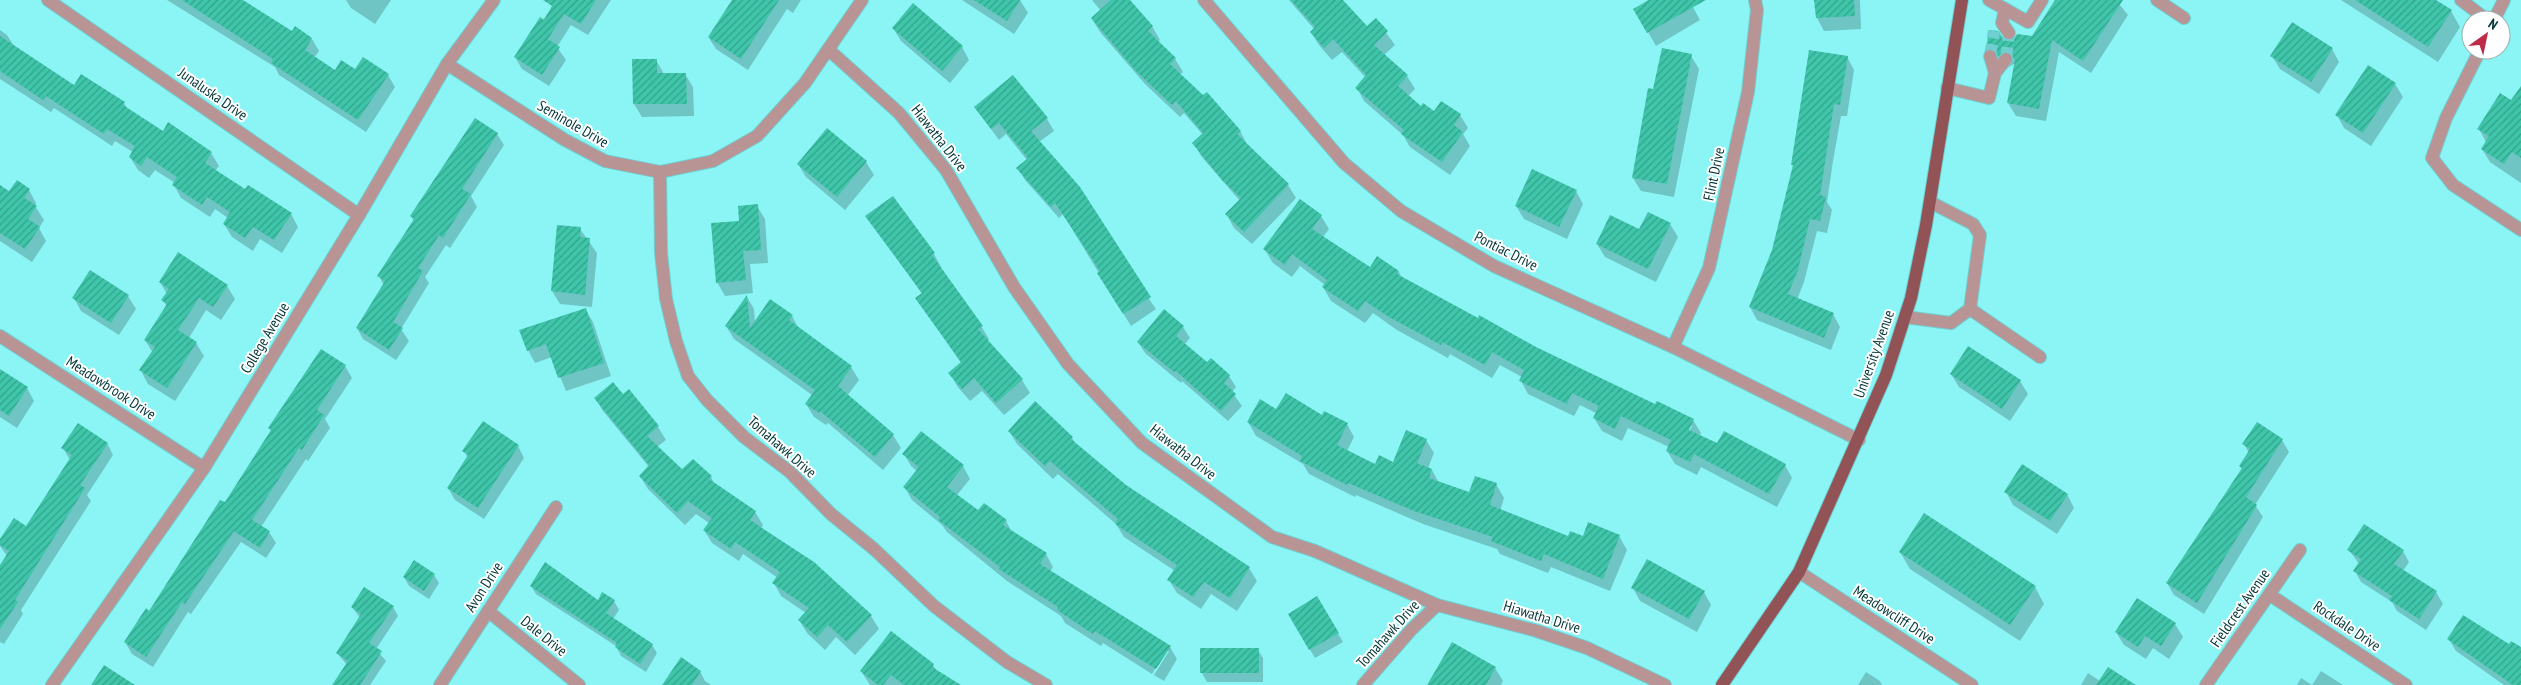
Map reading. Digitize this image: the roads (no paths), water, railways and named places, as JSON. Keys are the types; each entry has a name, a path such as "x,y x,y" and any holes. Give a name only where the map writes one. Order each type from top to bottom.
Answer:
{"main road":[{"name":"University Avenue","path":"1722,685 1799,572 1859,440 1886,375 1911,298 1930,202 1962,0"}],"street":[{"name":"Junaluska Drive","path":"48,0 359,215"},
{"name":"College Avenue","path":"52,685 204,468 359,215 447,64 494,0"},
{"name":"Seminole Drive","path":"447,64 565,140 605,162 660,172 713,161 757,136 805,83 862,0"},
{"name":"Pontiac Drive","path":"1204,0 1344,163 1401,211 1494,266 1673,347 1859,440"},
{"name":"Flint Drive","path":"1673,347 1709,268 1748,92 1757,10 1755,0"},
{"path":"1989,0 2028,22 2042,0"},
{"path":"2157,0 2184,18"},
{"path":"2461,0 2474,10"},
{"path":"2002,29 2005,9"},
{"name":"Hiawatha Drive","path":"829,50 899,113 946,170 1014,287 1068,364 1142,443 1272,536 1315,551 1437,604 1537,631 1587,648 1665,685"},
{"path":"1990,56 1995,73"},
{"path":"1947,88 1988,98 1995,73 2006,59"},
{"path":"2475,60 2446,118 2432,158 2453,185 2521,230"},
{"name":"Tomahawk Drive","path":"660,172 661,253 666,299 676,341 688,376 707,400 744,437 790,472 831,514 874,549 934,606 1007,662 1046,685"},
{"path":"1905,317 1951,323 1970,309 1980,235 1973,224 1930,202"},
{"path":"1970,309 2040,357"},
{"name":"Meadowbrook Drive","path":"0,336 204,468"},
{"name":"Avon Drive","path":"440,685 556,507"},
{"name":"Fieldcrest Avenue","path":"2206,685 2300,550"},
{"name":"Meadowcliff Drive","path":"1799,572 1972,685"},
{"name":"Rockdale Drive","path":"2270,595 2406,685"},
{"name":"Tomahawk Drive","path":"1363,685 1411,630 1437,604"},
{"name":"Dale Drive","path":"488,611 579,685"}],"tunnel":[{"path":"1990,56 1994,31"},
{"path":"2006,59 2009,33"}]}
